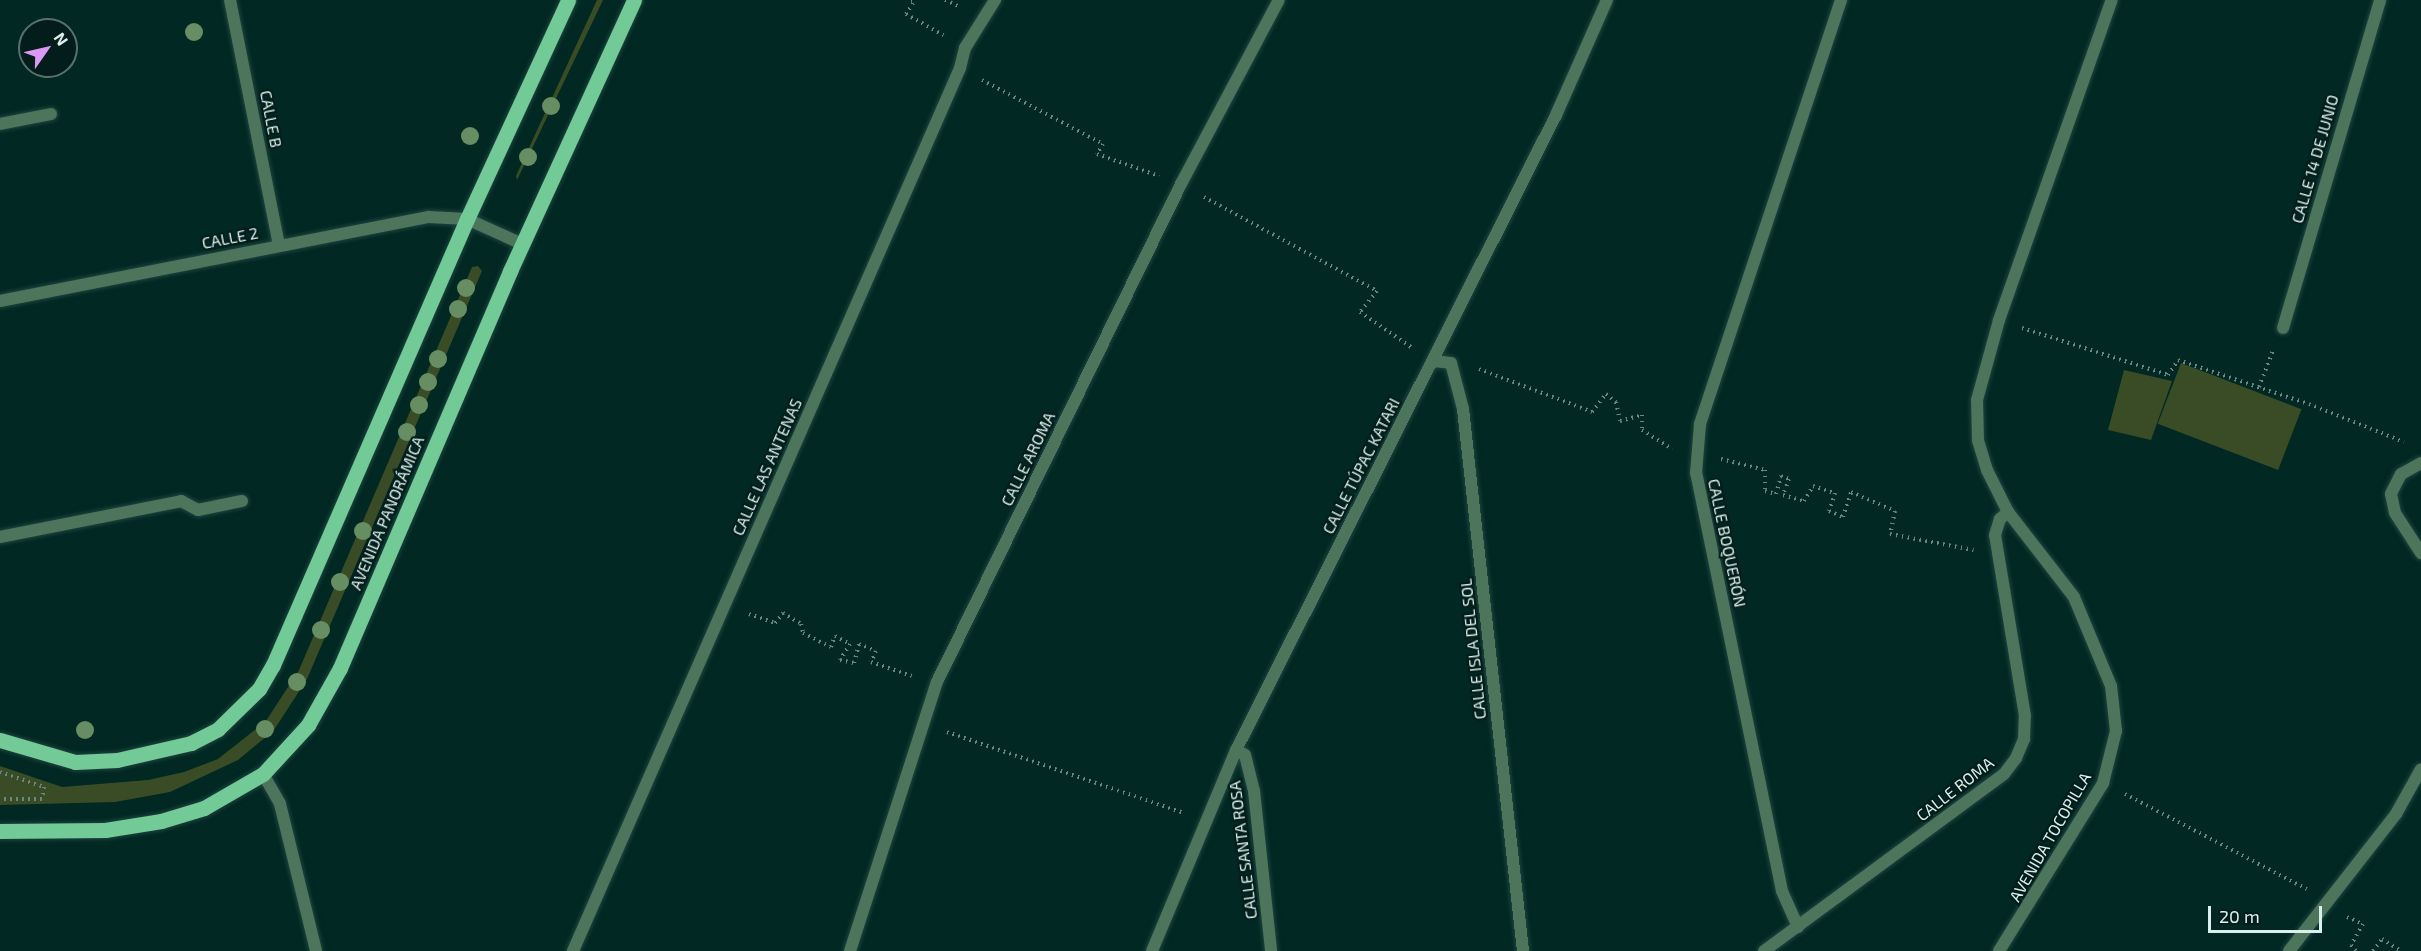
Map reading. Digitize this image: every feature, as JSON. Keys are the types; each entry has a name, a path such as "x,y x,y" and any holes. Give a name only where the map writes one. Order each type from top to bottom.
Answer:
{"main road":[{"path":"0,740 75,762 117,760 190,743 218,729 243,709 273,665 467,219 568,0"},
{"name":"AVENIDA PANORÁMICA","path":"0,831 105,830 161,821 204,808 263,774 308,725 340,668 522,244 634,0"}],"street":[{"name":"CALLE B","path":"230,0 279,245"},
{"name":"CALLE LAS ANTENAS","path":"573,951 722,606 960,68 965,48 994,0"},
{"name":"CALLE AROMA","path":"850,951 937,682 1181,184 1279,0"},
{"name":"CALLE TÚPAC KATARI","path":"1152,951 1204,820 1236,750 1556,115 1607,0"},
{"name":"CALLE BOQUERÓN","path":"1798,927 1782,891 1696,472 1700,424 1841,0"},
{"name":"AVENIDA TOCOPILLA","path":"1999,951 2103,783 2116,731 2111,686 2074,597 2008,512 1987,470 1978,440 1977,400 1999,320 2112,0"},
{"name":"CALLE 14 DE JUNIO","path":"2283,328 2380,0"},
{"path":"0,124 51,114"},
{"name":"CALLE 2","path":"0,301 429,217 467,219"},
{"path":"467,219 522,244"},
{"path":"1433,361 1450,363"},
{"name":"CALLE ISLA DEL SOL","path":"1450,363 1463,409 1523,951"},
{"path":"2421,463 2401,474 2391,494 2396,513 2421,553"},
{"path":"0,537 181,501 198,510 242,501"},
{"name":"CALLE ROMA","path":"1764,951 2004,774 2016,758 2024,739 2025,716 1997,555 1996,528 2008,512"},
{"name":"CALLE SANTA ROSA","path":"1236,750 1245,755 1254,791 1271,951"},
{"path":"2289,951 2331,902 2396,814 2421,769"},
{"path":"263,774 280,804 316,951"}],"path":[{"path":"912,1 906,14 965,48"},
{"path":"960,68 1103,144 1097,154 1181,184 1377,291 1360,312 1433,361"},
{"path":"1999,320 2168,375 2178,360 2259,387 2411,444"},
{"path":"2259,387 2283,328"},
{"path":"1450,363 1477,369 1592,412 1606,394 1616,402 1620,421 1642,415 1642,430 1672,448 1698,452 1765,471 1765,491 1776,494 1782,476 1789,479 1783,495 1804,501 1813,486 1835,493 1829,511 1843,517 1851,492 1894,511 1890,534 1997,555"},
{"path":"722,606 775,622 783,613 801,624 803,633 831,647 835,636 850,645 840,660 854,663 859,644 876,651 871,662 911,677 916,667"},
{"path":"922,723 1204,820"},
{"path":"0,772 44,787 42,799 0,799"},
{"path":"2103,783 2331,902"},
{"path":"2373,951 2382,939 2401,951"}],"green space":[{"path":"597,0 603,0 517,180 516,176"},
{"path":"478,266 482,271 307,679 274,730 238,760 170,792 115,802 0,805 0,766 62,787 148,780 184,772 218,759 266,721 299,670 472,267"},
{"path":"2181,363 2301,409 2278,470 2158,424"},
{"path":"2124,370 2172,381 2151,440 2108,430"}]}
